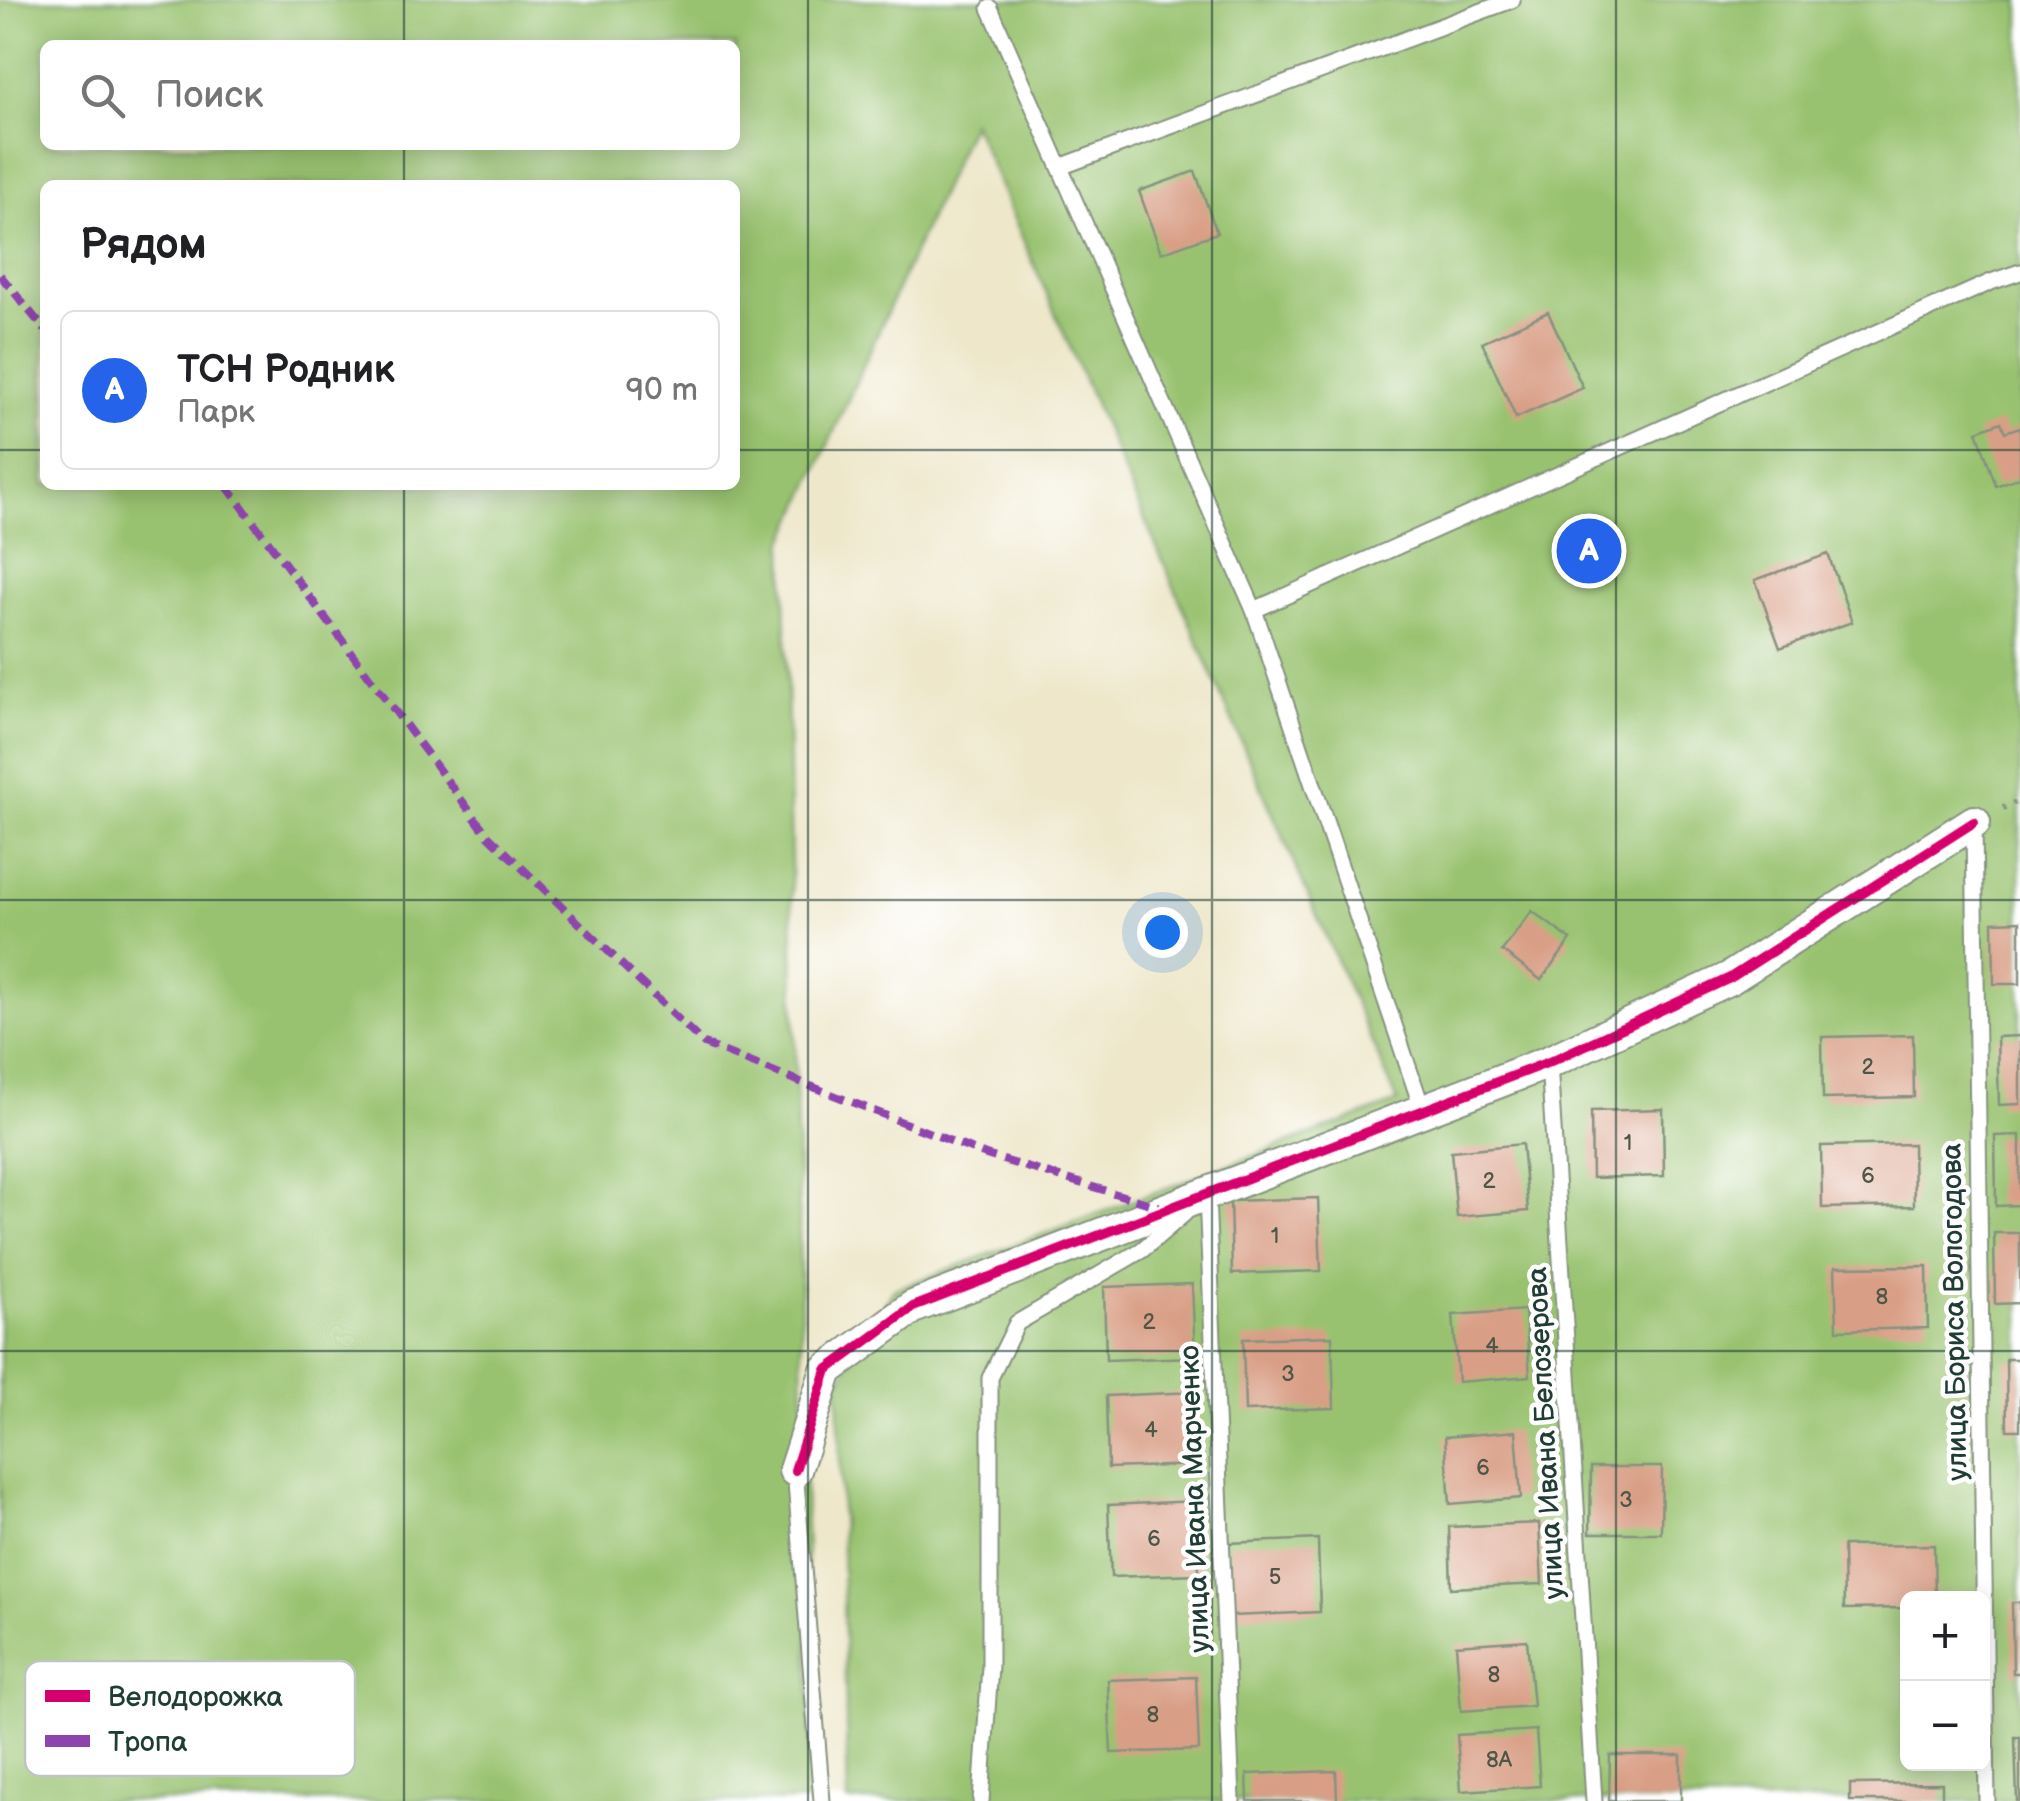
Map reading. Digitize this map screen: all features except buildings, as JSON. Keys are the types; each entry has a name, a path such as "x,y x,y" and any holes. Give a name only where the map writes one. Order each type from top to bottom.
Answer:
{"street":[{"path":"795,1470 827,1370 913,1307 1548,1062 1730,978 1974,822"}],"lane":[{"path":"1060,168 1512,0"},
{"path":"990,8 1254,610 1424,1112"},
{"path":"1254,610 2020,272"},
{"name":"улица Бориса Вологодова","path":"1974,822 1987,1801"},
{"name":"улица Ивана Белозерова","path":"1548,1062 1594,1801"},
{"path":"980,1801 990,1666 990,1378 1018,1324 1142,1250 1207,1195"},
{"name":"улица Ивана Марченко","path":"1207,1195 1232,1801"},
{"path":"795,1470 822,1801"}],"green space":[{"path":"0,0 2020,0 2020,1801 848,1801 838,1383 893,1290 1398,1102 972,122 784,543 812,1801 0,1801"}],"marked path":[{"path":"0,275 40,324"},
{"path":"230,490 487,834 704,1044 986,1155 1167,1209"}],"cycle path":[{"path":"795,1470 827,1370 913,1307 1549,1062 1730,978 1974,822"}],"place":[{"name":"ТСН Родник","path":"1589,551"}]}
